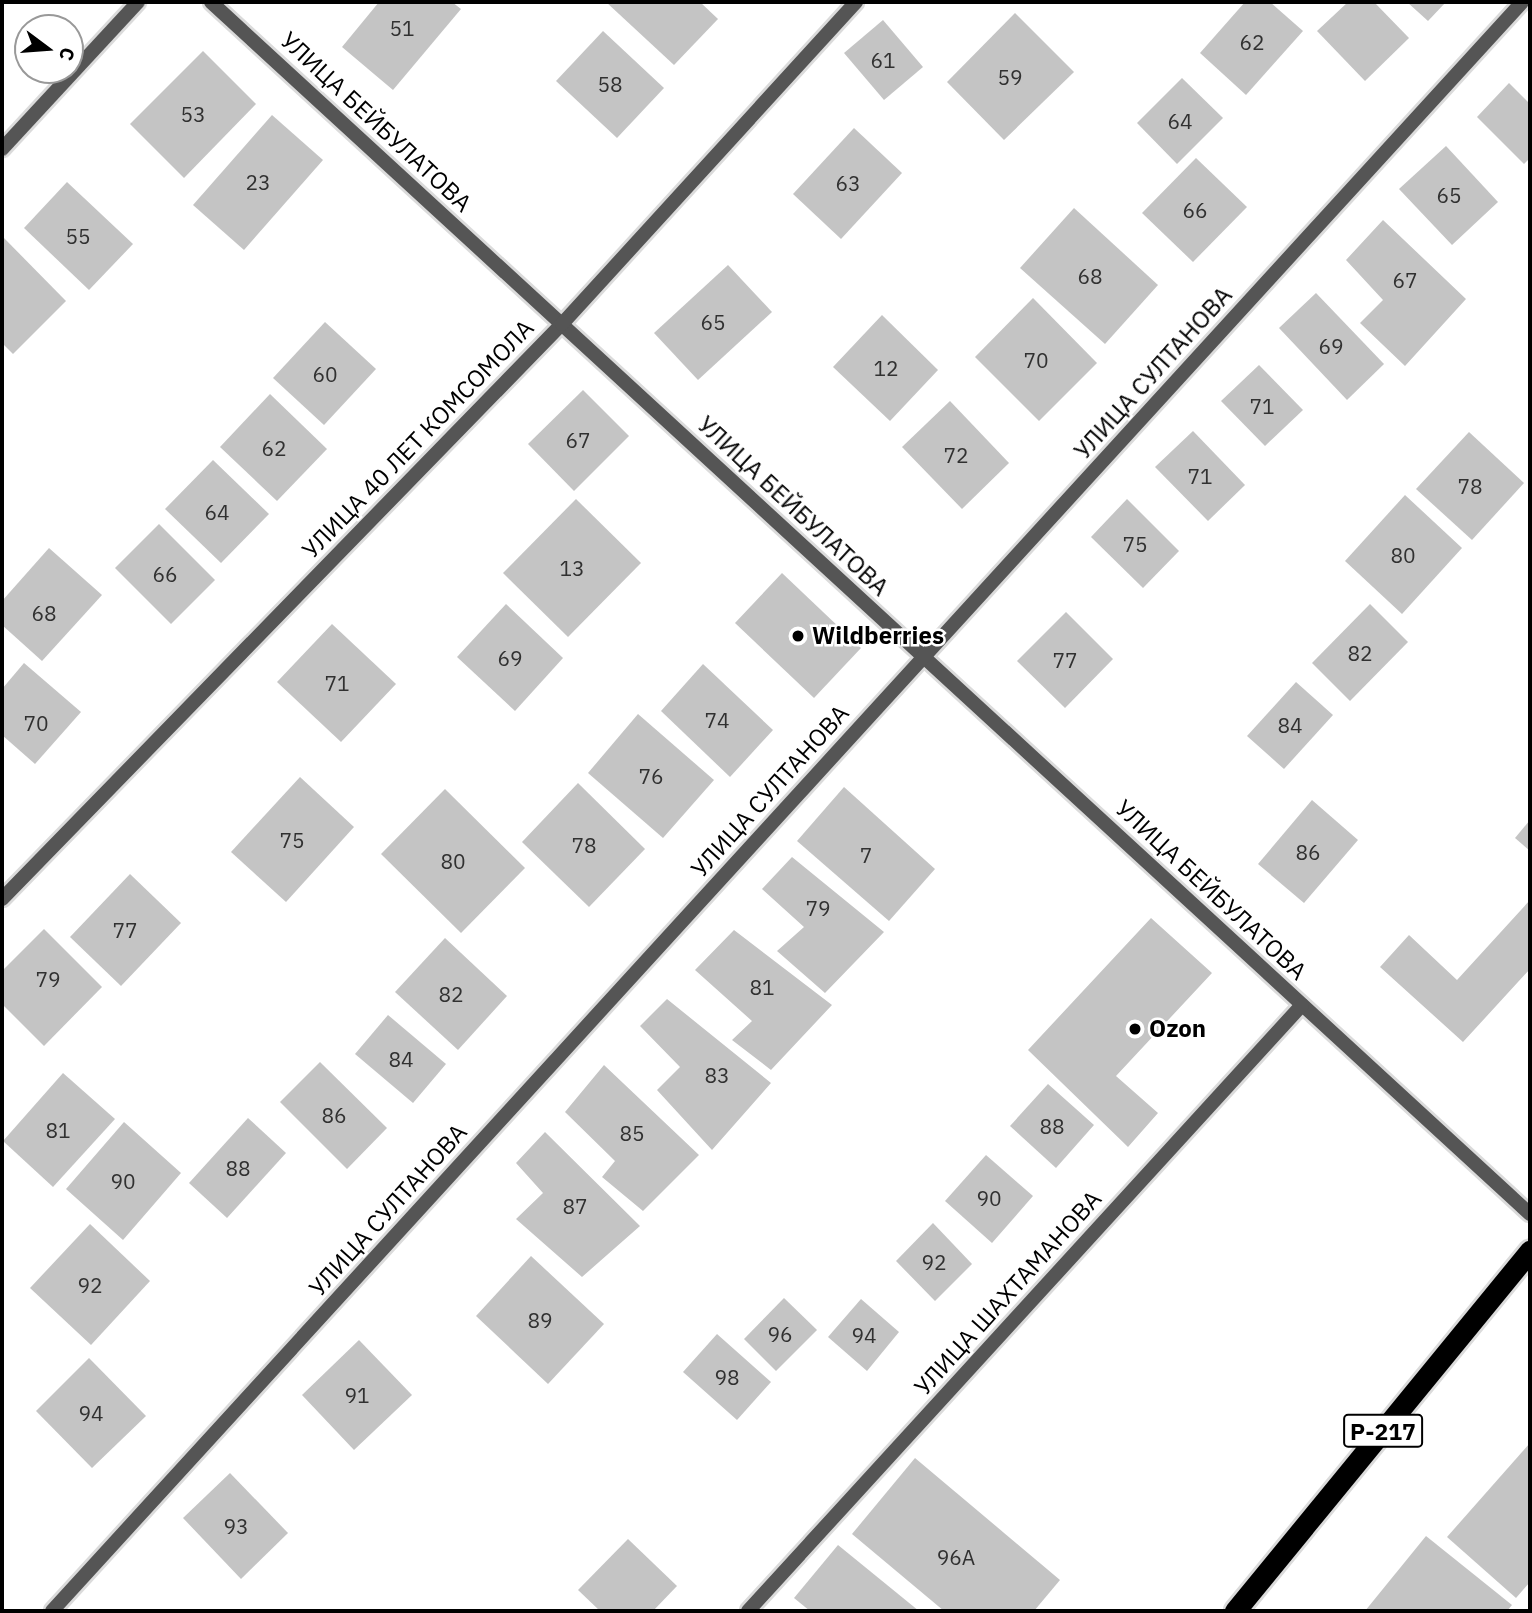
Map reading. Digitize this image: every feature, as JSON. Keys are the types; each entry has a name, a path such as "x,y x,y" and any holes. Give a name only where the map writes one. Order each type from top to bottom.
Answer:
{"highway":[{"name":"Р-217","path":"1235,1611 1530,1250"}],"street":[{"path":"2,149 138,2"},
{"name":"УЛИЦА БЕЙБУЛАТОВА","path":"211,2 1530,1214"},
{"name":"УЛИЦА 40 ЛЕТ КОМСОМОЛА","path":"2,899 562,324 856,2"},
{"name":"УЛИЦА СУЛТАНОВА","path":"52,1611 1522,2"},
{"name":"УЛИЦА ШАХТАМАНОВА","path":"748,1611 1302,1004"}],"building":[{"path":"379,2 452,2 461,9 393,90 342,47"},
{"path":"606,2 700,2 718,19 674,65"},
{"path":"1245,2 1270,2 1303,31 1246,95 1200,53"},
{"path":"1348,2 1374,2 1409,38 1365,81 1317,31"},
{"path":"1407,2 1446,2 1428,21"},
{"path":"1015,13 1074,72 1004,140 947,82"},
{"path":"883,20 923,67 884,100 844,53"},
{"path":"603,31 664,88 617,138 556,81"},
{"path":"203,51 256,104 184,178 130,124"},
{"path":"1182,78 1223,118 1177,164 1137,123"},
{"path":"1509,83 1530,104 1530,158 1524,164 1477,117"},
{"path":"272,115 323,160 244,250 193,205"},
{"path":"854,128 902,173 841,239 793,194"},
{"path":"1446,146 1498,202 1452,245 1399,189"},
{"path":"1196,158 1247,207 1193,262 1142,213"},
{"path":"67,182 133,244 89,290 24,228"},
{"path":"1074,208 1158,285 1105,344 1020,268"},
{"path":"1383,220 1466,299 1405,366 1360,323 1383,300 1346,260"},
{"path":"2,236 66,301 13,354 2,343"},
{"path":"728,265 772,312 698,380 654,333"},
{"path":"1316,293 1384,364 1347,400 1279,328"},
{"path":"1033,298 1097,363 1039,421 975,357"},
{"path":"882,315 938,370 890,421 833,367"},
{"path":"325,322 376,369 324,425 273,378"},
{"path":"1259,365 1303,410 1265,446 1221,401"},
{"path":"583,390 629,436 574,491 528,444"},
{"path":"270,394 327,449 277,501 220,447"},
{"path":"950,401 1009,463 962,509 902,447"},
{"path":"1193,431 1245,485 1208,521 1155,467"},
{"path":"1469,432 1524,483 1472,540 1416,489"},
{"path":"213,460 269,514 221,563 165,509"},
{"path":"1405,495 1462,548 1402,614 1345,561"},
{"path":"576,499 641,563 568,637 503,573"},
{"path":"1127,499 1179,551 1143,588 1091,537"},
{"path":"159,524 215,580 171,624 115,568"},
{"path":"49,548 102,595 42,661 2,625 2,601"},
{"name":"Wildberries","path":"782,573 861,648 814,698 735,623"},
{"path":"506,604 563,658 515,711 457,657"},
{"path":"1370,604 1408,642 1350,701 1312,663"},
{"path":"1066,612 1113,659 1065,708 1017,661"},
{"path":"332,624 396,684 341,742 277,682"},
{"path":"24,663 81,712 35,764 2,735 2,689"},
{"path":"703,664 773,730 730,777 661,711"},
{"path":"1296,682 1333,715 1284,769 1247,736"},
{"path":"638,714 714,780 663,838 588,773"},
{"path":"300,777 354,827 286,902 231,852"},
{"path":"578,783 645,849 589,907 522,842"},
{"path":"844,787 935,869 889,921 797,841"},
{"path":"445,789 525,868 461,933 381,854"},
{"path":"1312,800 1358,840 1304,903 1258,864"},
{"path":"1530,820 1530,851 1515,838"},
{"path":"792,857 884,932 825,993 777,951 804,927 762,889"},
{"path":"130,874 181,923 121,986 70,937"},
{"path":"1530,900 1530,969 1463,1042 1380,967 1409,935 1457,980"},
{"path":"1151,918 1212,973 1116,1076 1158,1113 1128,1147 1028,1050"},
{"path":"44,929 102,987 44,1046 2,1004 2,971"},
{"path":"734,930 832,1005 771,1070 732,1040 752,1021 695,970"},
{"path":"445,938 507,996 458,1050 395,992"},
{"path":"667,999 771,1083 712,1150 657,1090 680,1067 640,1026"},
{"path":"388,1015 446,1064 413,1103 355,1054"},
{"path":"320,1062 387,1128 347,1169 280,1102"},
{"path":"604,1065 699,1155 643,1211 602,1177 615,1161 565,1112"},
{"path":"63,1073 115,1119 53,1187 3,1141"},
{"path":"1048,1084 1094,1125 1056,1168 1010,1126"},
{"path":"248,1118 286,1153 227,1218 189,1183"},
{"path":"124,1122 181,1173 123,1240 66,1189"},
{"path":"545,1132 640,1226 582,1277 516,1219 543,1193 516,1163"},
{"path":"986,1155 1033,1196 992,1243 945,1201"},
{"path":"933,1223 972,1264 935,1301 896,1261"},
{"path":"90,1224 150,1281 91,1345 30,1288"},
{"path":"531,1256 604,1324 548,1384 476,1316"},
{"path":"784,1298 817,1330 776,1371 744,1339"},
{"path":"861,1299 899,1332 867,1371 828,1337"},
{"path":"717,1334 771,1382 737,1420 683,1372"},
{"path":"359,1340 412,1395 354,1450 302,1395"},
{"path":"89,1358 146,1416 92,1468 36,1411"},
{"path":"1530,1443 1530,1582 1516,1598 1447,1537"},
{"path":"915,1458 1060,1580 1034,1611 944,1611 852,1534"},
{"path":"230,1473 288,1533 241,1579 183,1518"},
{"path":"1426,1536 1512,1605 1507,1611 1365,1611"},
{"path":"628,1539 677,1586 653,1611 600,1611 578,1590"},
{"path":"838,1545 919,1611 810,1611 794,1598"}],"place":[{"name":"Wildberries","path":"798,636"},
{"name":"Ozon","path":"1135,1029"}]}
